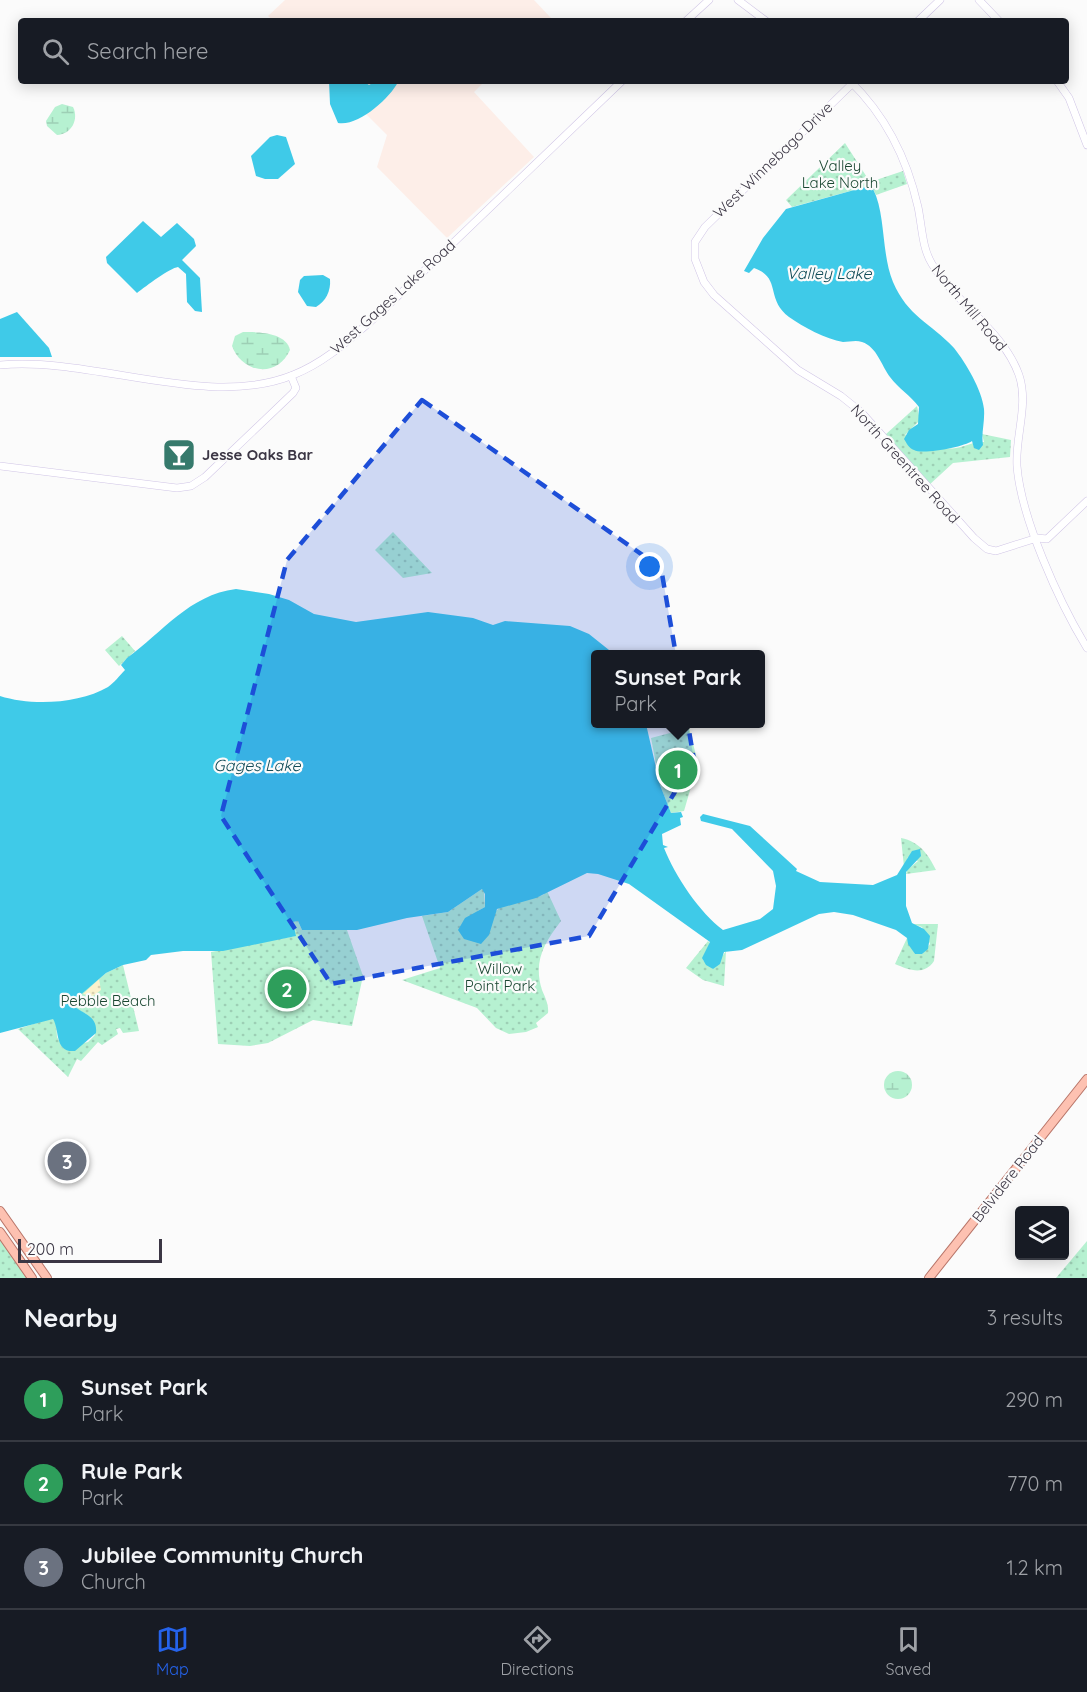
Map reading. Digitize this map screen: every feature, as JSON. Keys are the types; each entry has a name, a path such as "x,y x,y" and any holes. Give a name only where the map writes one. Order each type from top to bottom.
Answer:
{"main road":[{"name":"Belvidere Road","path":"929,1278 1087,1079"},
{"path":"0,1211 47,1278"},
{"path":"0,1232 32,1278"}],"street":[{"path":"689,18 708,0"},
{"path":"738,0 762,18"},
{"path":"921,18 940,0"},
{"path":"979,0 996,18"},
{"name":"West Gages Lake Road","path":"0,364 56,365 226,388 258,385 291,376 318,363 344,345 619,84"},
{"name":"West Winnebago Drive","path":"694,242 719,212 851,84"},
{"name":"North Mill Road","path":"855,84 876,111 906,161 926,250 933,266 998,340 1019,376 1022,400 1017,462 1019,480 1037,538 1064,603 1087,648"},
{"path":"1059,84 1069,98 1087,146"},
{"name":"North Greentree Road","path":"694,242 695,259 714,295 798,370 841,396 861,412 987,549 1002,551 1037,538 1047,538 1087,501"},
{"path":"0,466 177,488 191,486 205,477 293,393 296,388 291,376"}],"highlighted area":[{"path":"422,400 661,568 694,760 589,936 331,984 221,816 287,560"}],"shaded area":[{"path":"285,0 534,0 551,18 270,18 268,16"},
{"path":"336,84 482,84 474,92 534,157 447,238 377,167 387,135"}],"green space":[{"path":"62,104 73,107 75,121 67,132 57,135 47,126 46,121 55,107"},
{"name":"Valley Lake North","path":"845,143 870,182 903,171 907,184 876,195 873,189 865,187 792,207 786,200"},
{"path":"243,332 277,336 287,344 290,350 284,359 269,369 251,367 243,362 232,346 235,336"},
{"path":"917,406 920,420 905,435 930,445 949,449 984,442 982,434 1011,440 1010,457 953,463 928,486 885,435"},
{"path":"393,532 432,573 403,578 375,550"},
{"path":"122,636 135,651 119,666 105,650"},
{"path":"689,728 699,767 698,774 695,773 684,811 671,813 660,785 651,738"},
{"path":"901,838 923,849 936,870 906,874 907,870 918,861 908,857 904,867"},
{"name":"Willow Point Park","path":"482,889 484,890 485,907 478,911 496,911 501,906 543,895 547,891 561,921 545,945 540,962 540,980 548,1013 536,1023 538,1027 526,1032 509,1034 496,1028 477,1008 402,980 440,968 422,916 448,912"},
{"path":"298,921 302,930 347,930 363,976 352,1026 313,1020 268,1043 250,1046 218,1044 211,952 295,936 293,922"},
{"path":"912,924 938,924 934,961 926,969 911,970 895,964 907,938 915,954 922,954 930,944 922,927"},
{"path":"708,941 710,943 703,960 713,969 726,951 724,986 703,980 686,968"},
{"name":"Pebble Beach","path":"123,965 139,1031 123,1033 120,1028 116,1029 118,1034 102,1045 98,1042 81,1061 77,1059 68,1077 18,1029 52,1018 56,1021 57,1037 63,1048 88,1042 95,1035 86,1014 71,1006 71,1002 106,973"},
{"path":"898,1071 908,1075 912,1085 908,1095 898,1099 888,1095 884,1085 888,1075"},
{"path":"0,1236 27,1278 0,1278"},
{"path":"1087,1241 1087,1278 1056,1278"}],"sand":[{"path":"99,979 101,990 93,996 83,994"}],"water":[{"path":"329,84 397,84 381,103 355,121 338,123 330,104"},
{"path":"277,135 286,137 295,164 278,179 256,176 251,156 270,137"},
{"name":"Valley Lake","path":"865,187 873,189 877,199 889,271 899,294 913,311 954,348 977,385 984,409 983,445 979,450 974,448 972,441 961,446 934,451 918,451 908,446 904,439 909,430 918,424 919,407 893,381 871,348 860,341 843,342 829,338 801,325 782,310 777,303 768,277 763,272 754,268 749,273 744,271 763,238 786,209"},
{"path":"143,221 161,237 177,223 194,239 196,246 182,260 200,278 202,312 195,311 187,302 186,274 178,267 137,293 107,263 106,257"},
{"path":"323,275 330,279 327,295 316,307 307,306 298,292 300,280 304,276"},
{"path":"17,312 49,348 52,357 0,357 0,319"},
{"name":"Gages Lake","path":"236,589 269,594 289,600 314,614 356,622 428,612 473,618 493,625 505,621 570,626 589,634 609,650 591,650 591,728 647,728 660,785 671,813 681,812 683,817 680,818 681,825 662,834 663,845 668,847 664,848 689,893 714,923 723,930 760,919 773,909 776,886 773,871 732,829 701,821 700,817 703,814 750,826 797,869 796,871 820,882 873,885 897,875 912,851 920,849 921,856 906,872 906,906 912,923 924,929 930,936 928,949 922,954 915,954 907,938 896,930 853,915 834,912 819,914 742,950 724,952 720,964 713,969 706,965 702,958 710,942 629,884 598,874 587,873 536,898 497,909 489,935 481,944 464,939 458,930 465,918 485,907 485,894 482,889 448,912 407,918 357,930 302,930 298,921 293,922 296,936 223,951 183,951 151,955 146,960 123,965 106,973 71,1003 91,1018 96,1027 96,1033 75,1051 68,1051 61,1045 53,1019 0,1033 0,696 26,701 55,702 96,693 108,687 125,670 121,665 127,658 177,616 204,599"}],"place":[{"name":"Jesse Oaks Bar","path":"179,455"},
{"name":"Sunset Park","path":"678,770"},
{"name":"Rule Park","path":"287,989"},
{"name":"Jubilee Community Church","path":"67,1161"}]}
